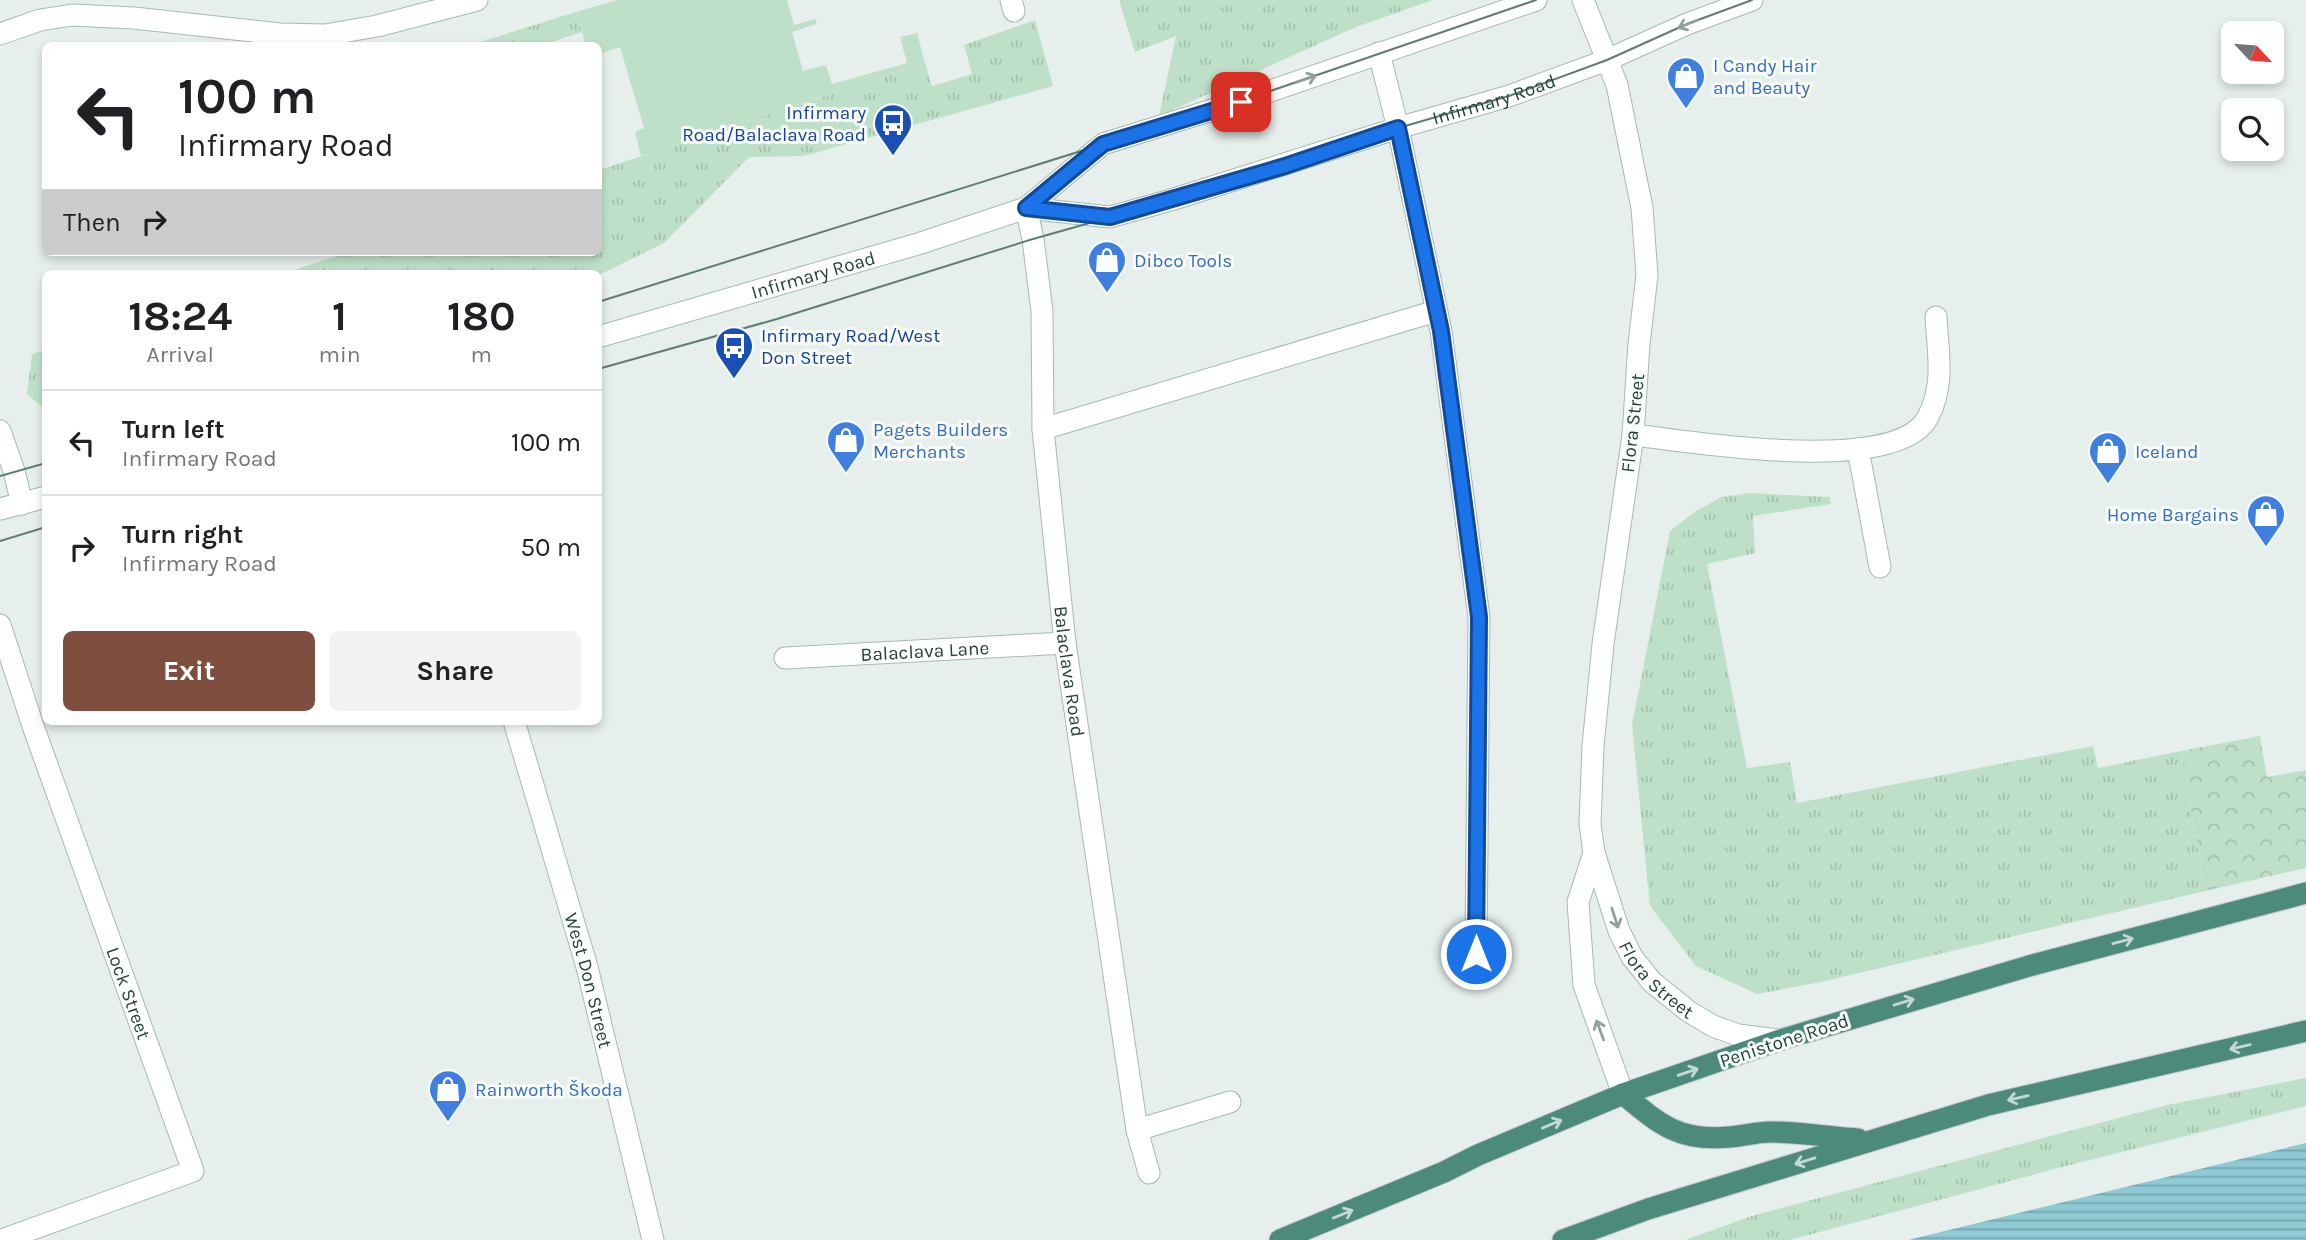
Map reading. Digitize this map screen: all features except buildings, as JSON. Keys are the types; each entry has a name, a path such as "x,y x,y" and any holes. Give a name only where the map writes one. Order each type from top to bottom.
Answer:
{"highway":[{"name":"Penistone Road","path":"1280,1240 1623,1094 1780,1040 2029,966 2306,893"},
{"path":"1563,1240 1648,1209 1988,1105 2306,1031"},
{"path":"1623,1094 1659,1123 1692,1137 1706,1139 1770,1132 1870,1140"}],"street":[{"name":"Infirmary Road","path":"602,336 922,243 1026,208 1103,144 1241,102 1536,0"},
{"name":"Flora Street","path":"1583,0 1617,85 1642,208 1647,275 1633,435 1601,657 1592,759 1590,824 1594,853 1619,931 1632,957 1652,982 1688,1011 1713,1026 1738,1035 1780,1040"},
{"name":"Infirmary Road","path":"1026,208 1110,217 1509,96 1606,60 1687,24 1752,0"},
{"path":"0,34 40,20 72,15 134,18 280,34 326,35 377,26 471,1"},
{"path":"1379,53 1398,128 1441,331 1479,617 1476,954"},
{"name":"Balaclava Road","path":"1026,208 1033,239 1042,311 1043,429 1065,643 1137,1130 1149,1172"},
{"path":"1043,429 1436,311"},
{"path":"1633,435 1787,451 1842,452 1886,445 1917,431 1927,419 1940,390 1936,317"},
{"path":"0,431 22,504"},
{"path":"1858,449 1880,567"},
{"path":"0,509 42,498"},
{"name":"Lock Street","path":"0,625 33,726 193,1171 2,1240"},
{"name":"Balaclava Lane","path":"785,658 1065,643"},
{"name":"West Don Street","path":"515,725 587,967 653,1240"},
{"name":"Flora Street","path":"1594,853 1578,902 1584,985 1623,1094"},
{"path":"1137,1130 1230,1102"}],"green space":[{"path":"617,0 787,0 794,25 815,19 817,24 792,32 803,71 826,65 832,84 907,63 900,37 917,33 925,63 641,156 635,132 644,128 620,47 602,53 602,42 585,42 576,12"},
{"path":"1119,0 1433,0 1356,27 1159,116 1176,36 1135,52"},
{"path":"576,12 582,32 551,42 480,42"},
{"path":"1035,20 1053,86 804,156 749,157 664,243 602,274 602,270 294,270 337,256 602,256 602,169 925,63 932,86 972,74 964,45"},
{"path":"42,351 42,407 27,394 32,354"},
{"path":"1751,493 1829,497 1831,504 1753,516 1755,553 1707,564 1747,768 1790,762 1797,803 2093,746 2098,768 2181,751 2205,891 1821,982 1757,994 1696,966 1650,906 1632,725 1670,531 1696,511 1721,497"},
{"path":"2260,736 2267,777 2306,770 2306,868 2205,891 2181,751"},
{"path":"2306,1078 2306,1106 2054,1169 1790,1240 1685,1240 1752,1216 2167,1105"}],"water":[{"path":"2306,1143 2306,1240 1909,1240 1916,1238"}],"tram line":[{"path":"602,301 1241,101 1536,0"},
{"path":"602,368 777,319 1509,96 1607,60 1687,24 1752,0"},
{"path":"0,476 42,464"},
{"path":"0,541 42,528"}],"place":[{"name":"I Candy Hair and Beauty","path":"1686,110"},
{"name":"Infirmary Road/Balaclava Road","path":"893,157"},
{"name":"Dibco Tools","path":"1107,294"},
{"name":"Infirmary Road/West Don Street","path":"734,380"},
{"name":"Pagets Builders Merchants","path":"846,474"},
{"name":"Iceland","path":"2108,485"},
{"name":"Home Bargains","path":"2266,548"},
{"name":"Rainworth Škoda","path":"448,1123"}],"route":[{"path":"1241,102 1103,144 1026,208 1110,217 1285,166 1398,128 1441,331 1479,617 1476,954"}]}
